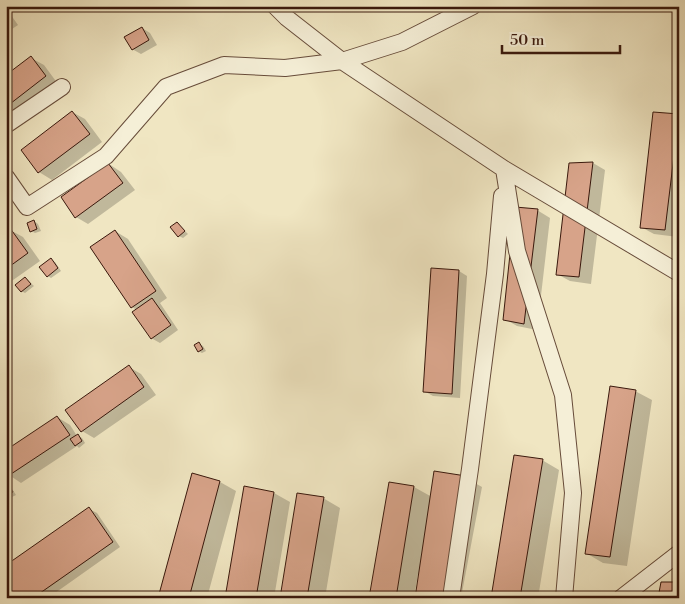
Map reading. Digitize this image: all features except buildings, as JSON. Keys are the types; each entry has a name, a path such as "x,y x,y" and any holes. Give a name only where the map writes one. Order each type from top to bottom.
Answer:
{"street":[{"path":"275,6 287,18 342,61 504,169 679,273"},
{"path":"6,177 27,207 106,156 166,87 224,65 285,68 342,61 402,42 473,6"},
{"path":"6,125 62,87"},
{"path":"450,598 470,469 492,292 504,169"},
{"path":"504,169 516,251 563,396 573,493 564,598"},
{"path":"621,598 679,553"}]}
